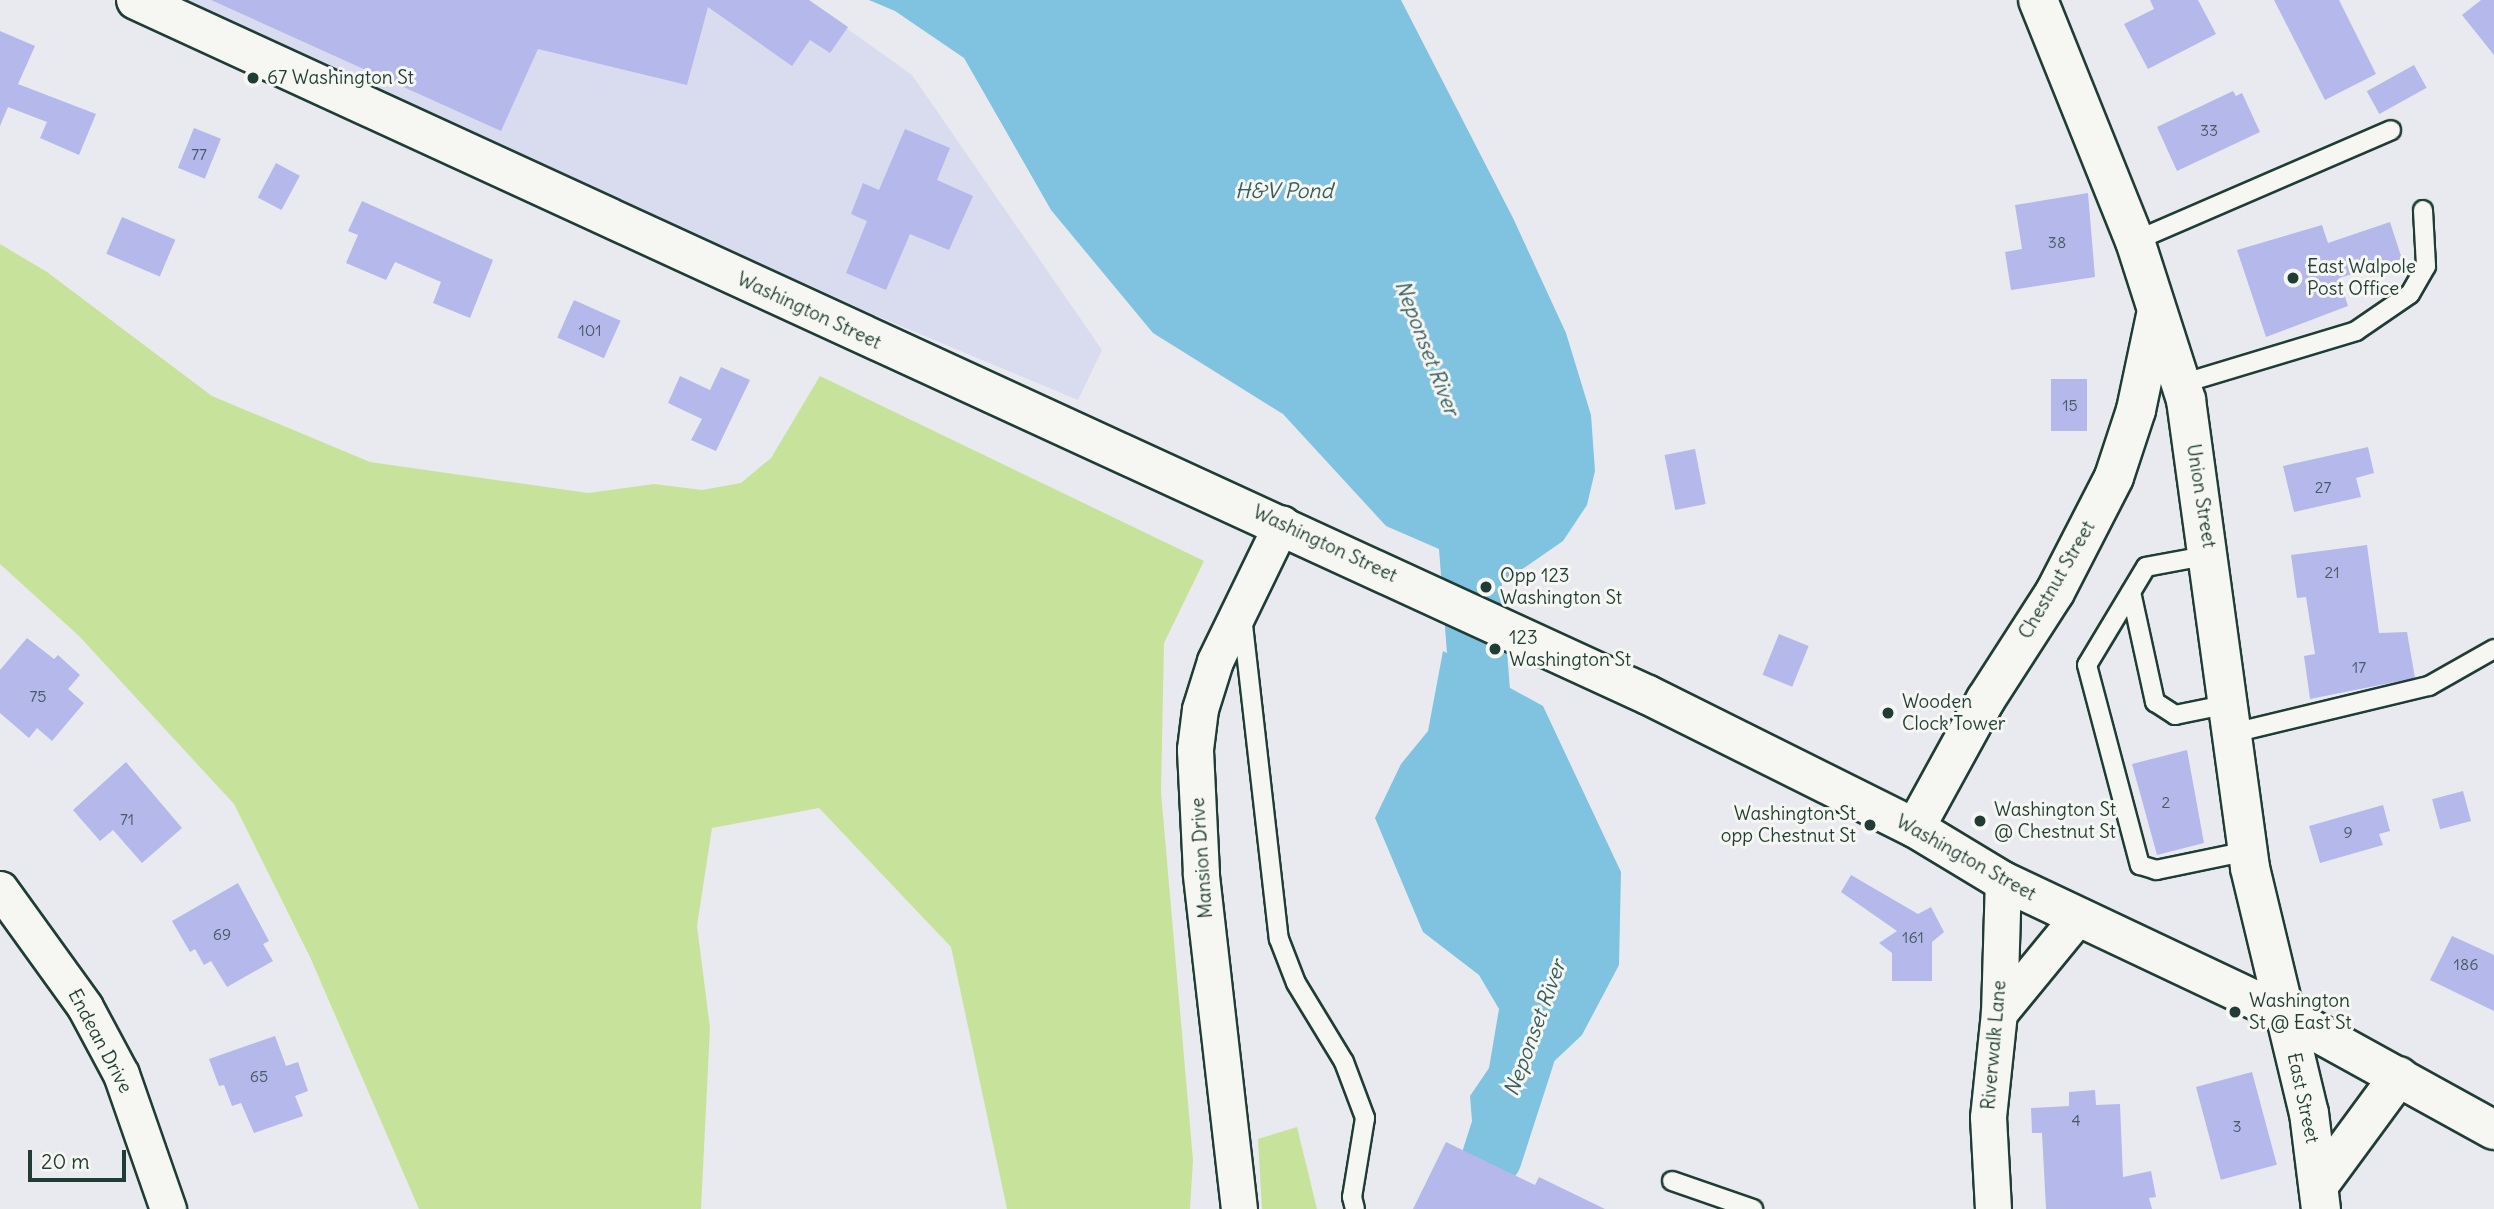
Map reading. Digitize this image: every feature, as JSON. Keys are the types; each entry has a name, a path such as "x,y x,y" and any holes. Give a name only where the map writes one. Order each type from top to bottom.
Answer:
{"main road":[{"name":"Washington Street","path":"136,0 831,322 1282,523 1604,674 1915,828 2003,881 2282,1013 2494,1130"},
{"name":"Union Street","path":"2038,0 2135,241 2156,315 2181,384 2210,555 2248,850 2282,1013"},
{"name":"Chestnut Street","path":"1915,828 1986,699 2055,592 2114,477 2136,410 2156,315"},
{"name":"East Street","path":"2282,1013 2309,1113 2320,1197"},
{"name":"East Street","path":"2320,1197 2399,1076"}],"street":[{"name":"Mansion Drive","path":"1239,1209 1201,873 1195,750 1200,709 1215,661 1282,523"},
{"name":"Riverwalk Lane","path":"1993,1209 1988,1117 1999,1013 2003,881"},
{"name":"Endean Drive","path":"0,888 44,944 115,1063 149,1144 168,1209"},
{"path":"1999,1013 2077,918"}],"lane":[{"path":"2135,241 2391,130"},
{"path":"2181,384 2356,331 2410,294 2426,266 2423,210"},
{"path":"2210,555 2146,566 2087,665 2140,865 2156,870 2248,850"},
{"path":"2131,592 2155,702 2175,715 2231,719 2429,686 2494,649"},
{"path":"1241,605 1279,939 1296,983 1344,1062 1365,1118 1352,1197 1355,1209"},
{"path":"1672,1181 1752,1209"}],"shaded area":[{"path":"179,0 807,0 912,75 1102,350 1078,400 877,316"}],"green space":[{"path":"0,244 47,272 212,396 370,462 588,493 654,484 702,490 741,483 771,458 820,376 1204,561 1164,643 1161,792 1193,1160 1190,1209 1007,1209 951,947 819,808 712,828 697,926 710,1028 701,1209 419,1209 310,957 234,804 79,636 0,564"},
{"path":"1297,1127 1317,1209 1262,1209 1258,1139"}],"water":[{"name":"H&V Pond","path":"869,0 1401,0 1513,218 1566,333 1591,415 1595,471 1587,505 1563,541 1508,579 1386,526 1283,414 1153,333 1051,210 964,58 895,11"},
{"path":"1443,651 1543,706 1621,872 1619,965 1582,1035 1528,1086 1525,1146 1472,1121 1470,1096 1489,1068 1499,1009 1479,975 1423,932 1375,818 1401,764 1428,731"}],"building":[{"path":"211,0 809,0 848,27 830,53 810,40 792,66 708,7 687,85 538,49 501,131"},
{"path":"2150,0 2198,0 2216,34 2148,69 2124,24 2154,9"},
{"path":"2274,0 2339,0 2376,74 2325,100"},
{"path":"2481,0 2494,0 2494,55 2462,15"},
{"path":"0,31 35,46 18,84 96,114 79,155 40,138 47,122 8,107 0,126"},
{"path":"2414,65 2427,88 2379,114 2367,91"},
{"path":"2233,91 2236,96 2242,93 2260,132 2177,171 2157,127"},
{"path":"194,128 221,139 205,179 178,168"},
{"path":"905,129 950,148 937,180 973,196 949,250 910,234 886,290 846,273 867,221 851,214 863,183 879,190"},
{"path":"276,163 300,176 282,210 258,197"},
{"path":"2088,193 2095,277 2011,290 2005,252 2022,249 2015,205"},
{"path":"362,201 493,260 470,318 433,303 441,282 395,262 386,280 346,263 358,235 348,231"},
{"path":"122,217 175,240 160,276 106,254"},
{"name":"East Walpole Post Office","path":"2390,222 2402,259 2339,278 2348,306 2266,337 2237,250 2322,225 2328,243"},
{"path":"574,300 621,321 604,358 557,337"},
{"path":"721,367 750,380 716,451 691,440 702,419 668,403 680,376 710,390"},
{"path":"2051,379 2087,379 2087,431 2051,431"},
{"path":"2368,447 2374,473 2356,478 2361,497 2294,512 2283,466"},
{"path":"1695,449 1706,504 1675,510 1665,455"},
{"path":"2367,545 2379,633 2407,632 2415,678 2310,699 2304,656 2315,654 2306,597 2297,598 2291,555"},
{"path":"1779,634 1809,646 1792,687 1763,675"},
{"path":"27,638 54,659 58,655 80,675 68,689 84,703 52,741 37,728 29,738 0,713 0,670"},
{"path":"2187,750 2204,843 2157,855 2132,764"},
{"path":"126,762 182,828 142,863 113,830 100,841 73,810"},
{"path":"2463,791 2471,821 2440,829 2432,799"},
{"path":"2383,805 2390,831 2379,834 2383,845 2320,863 2309,826"},
{"path":"1851,875 1918,914 1931,907 1944,932 1932,942 1932,981 1892,981 1892,953 1879,943 1897,931 1841,892"},
{"path":"238,883 269,941 263,944 273,961 227,987 211,961 204,965 195,949 190,952 172,921"},
{"path":"2452,936 2494,955 2494,1011 2430,980"},
{"path":"275,1036 286,1066 298,1062 308,1091 295,1096 303,1116 254,1133 241,1103 232,1106 224,1085 219,1086 209,1059"},
{"path":"2252,1072 2277,1165 2221,1180 2196,1087"},
{"path":"2095,1090 2096,1105 2120,1104 2123,1177 2151,1171 2156,1197 2149,1198 2152,1209 2046,1209 2042,1133 2032,1133 2031,1108 2069,1106 2069,1092"},
{"path":"1446,1142 1535,1185 1539,1177 1605,1209 1413,1209"}],"waterway":[{"name":"Neponset River","path":"1464,483 1481,703 1498,751"},
{"name":"Neponset River","path":"1492,1157 1525,1055"}],"place":[{"name":"67 Washington St","path":"253,78"},
{"name":"East Walpole Post Office","path":"2293,278"},
{"name":"Opp 123 Washington St","path":"1486,587"},
{"name":"123 Washington St","path":"1495,649"},
{"name":"Wooden Clock Tower","path":"1888,713"},
{"name":"Washington St @ Chestnut St","path":"1980,821"},
{"name":"Washington St opp Chestnut St","path":"1870,825"},
{"name":"Washington St @ East St","path":"2235,1012"}]}
